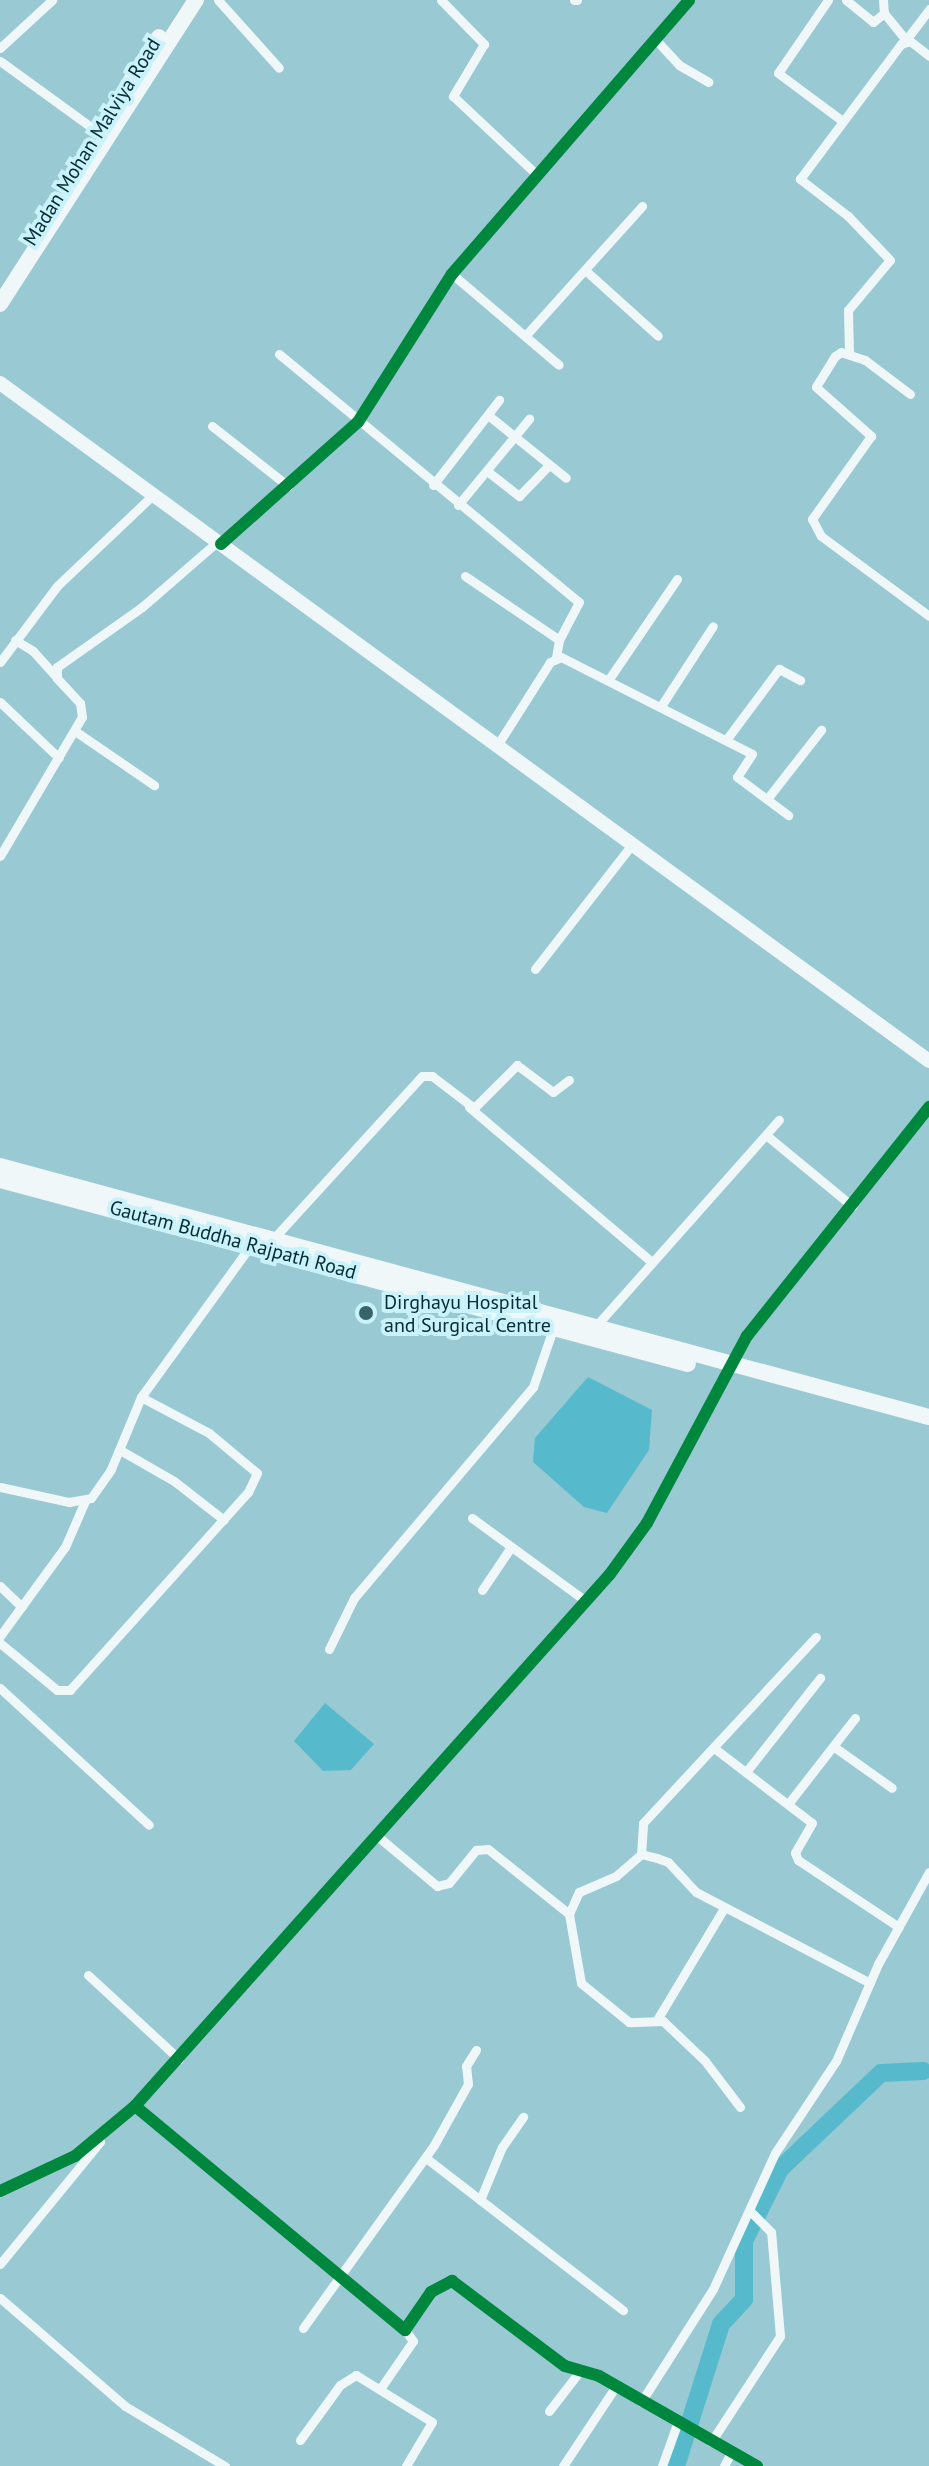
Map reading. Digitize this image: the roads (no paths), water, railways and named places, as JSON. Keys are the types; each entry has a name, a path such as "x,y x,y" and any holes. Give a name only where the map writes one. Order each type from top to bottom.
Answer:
{"highway":[{"name":"Madan Mohan Malviya Road","path":"0,285 184,0"},
{"path":"0,304 196,0"},
{"path":"0,1166 274,1238 591,1330"},
{"name":"Gautam Buddha Rajpath Road","path":"0,1180 554,1326 591,1330 929,1427"},
{"path":"726,1369 929,1417"}],"main road":[{"path":"0,383 929,1061"}],"street":[{"path":"0,48 52,0"},
{"path":"218,0 279,68"},
{"path":"57,678 57,667 66,658 136,612 288,486 358,422 452,274 689,0"},
{"path":"828,0 778,73 841,120"},
{"path":"846,0 873,22 884,13"},
{"path":"883,0 884,13 906,40 929,56"},
{"path":"443,1 484,44 453,96 537,175"},
{"path":"849,354 848,310 890,260 848,216 801,183 841,120 929,9"},
{"path":"655,39 679,65 708,82"},
{"path":"0,61 99,133"},
{"path":"525,336 642,206"},
{"path":"585,270 658,336"},
{"path":"452,274 559,365"},
{"path":"279,354 433,485 579,602 559,640 556,657 498,744"},
{"path":"910,394 873,365 849,354 835,356 816,387 868,431 870,441 814,512 813,524 836,549 929,616"},
{"path":"433,485 499,400"},
{"path":"488,415 566,478"},
{"path":"458,505 529,419"},
{"path":"212,426 288,486"},
{"path":"487,471 519,496 549,465"},
{"path":"0,662 57,586 154,494"},
{"path":"465,576 559,640"},
{"path":"609,679 677,579"},
{"path":"661,706 713,626"},
{"path":"0,856 75,731 83,709 33,651 15,640"},
{"path":"556,657 609,679 752,754 737,777 788,815"},
{"path":"726,740 779,669 800,680"},
{"path":"0,702 59,758"},
{"path":"767,799 821,730"},
{"path":"75,731 154,785"},
{"path":"535,969 633,843"},
{"path":"468,1106 478,1106 517,1065 553,1092 569,1080"},
{"path":"274,1238 422,1076 432,1076 652,1262"},
{"path":"0,2264 107,2133 179,2059 586,1601 647,1523 726,1369 929,1107"},
{"path":"591,1330 779,1120"},
{"path":"766,1135 852,1206"},
{"path":"0,1636 65,1547 85,1501 97,1493 120,1450 141,1397 251,1245"},
{"path":"329,1649 361,1589 533,1387 554,1326"},
{"path":"0,1643 57,1690 70,1690 254,1485 254,1467 209,1433 141,1397"},
{"path":"120,1450 174,1481 224,1520"},
{"path":"0,1487 85,1501"},
{"path":"472,1518 586,1601"},
{"path":"482,1590 511,1547"},
{"path":"0,1586 22,1607"},
{"path":"658,2018 629,2022 581,1983 569,1914 579,1892 616,1876 641,1854 643,1823 816,1637"},
{"path":"746,1772 820,1678"},
{"path":"0,1688 149,1825"},
{"path":"788,1804 855,1718"},
{"path":"833,1746 892,1788"},
{"path":"714,1748 813,1826 796,1858 899,1927"},
{"path":"376,1835 437,1886 449,1883 476,1850 488,1849 569,1914"},
{"path":"641,1854 668,1862 696,1892 724,1908 870,1983"},
{"path":"641,2402 713,2289 755,2214 775,2153 836,2061 870,1983 929,1872"},
{"path":"658,2018 724,1908"},
{"path":"88,1975 179,2059"},
{"path":"658,2018 705,2061 740,2107"},
{"path":"303,2328 426,2158 468,2084 466,2066 476,2050"},
{"path":"135,2106 405,2330 413,2341 380,2389"},
{"path":"480,2200 502,2147 523,2117"},
{"path":"0,2191 57,2167 107,2133"},
{"path":"426,2158 623,2310"},
{"path":"711,2442 780,2336 771,2232 755,2214"},
{"path":"405,2330 431,2292 452,2281 579,2372 616,2386 679,2425 757,2466"},
{"path":"0,2298 125,2406 225,2466"},
{"path":"549,2411 579,2372"},
{"path":"300,2440 345,2378 356,2375 432,2422 406,2466"},
{"path":"563,2466 616,2386"},
{"path":"662,2466 679,2425"},
{"path":"724,2466 731,2452"}],"water":[{"path":"588,1377 652,1410 649,1450 607,1513 584,1507 533,1462 535,1438"},
{"path":"325,1703 374,1744 351,1770 323,1771 294,1741"}],"waterway":[{"path":"676,2466 721,2324 744,2299 744,2241 780,2169 881,2073 923,2071"}],"place":[{"name":"Dirghayu Hospital and Surgical Centre","path":"366,1313"}]}
